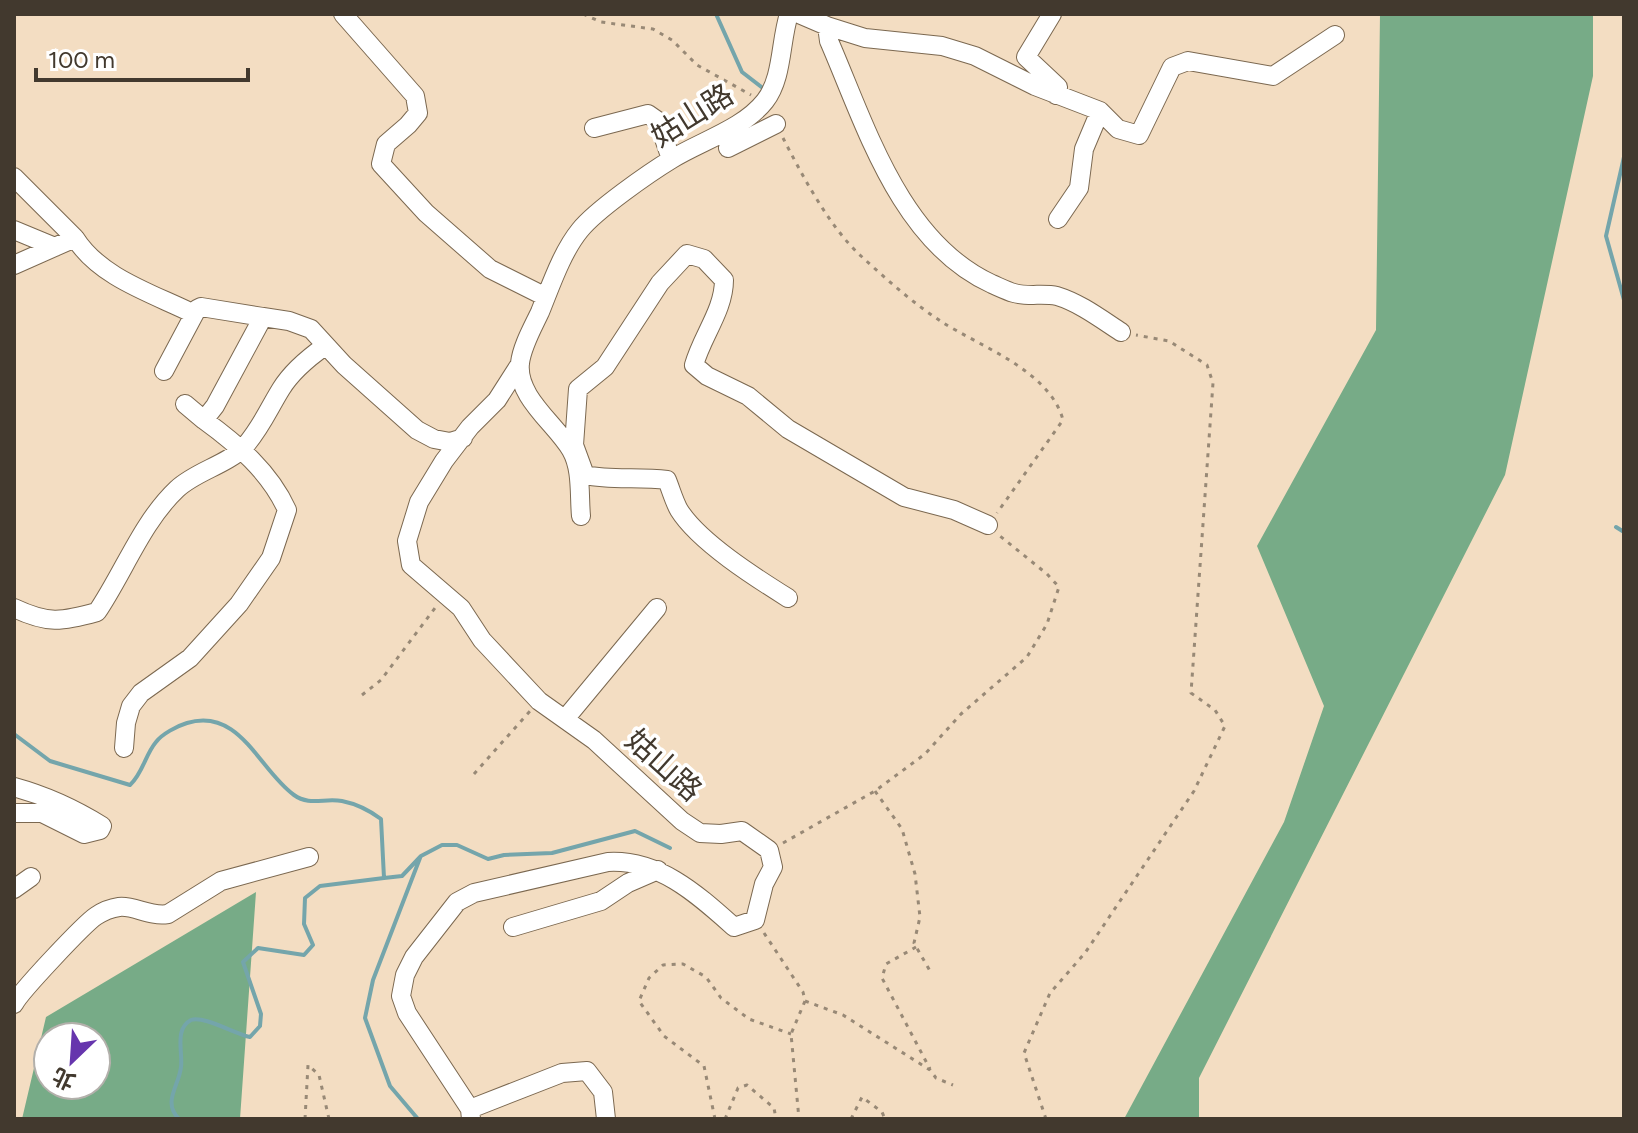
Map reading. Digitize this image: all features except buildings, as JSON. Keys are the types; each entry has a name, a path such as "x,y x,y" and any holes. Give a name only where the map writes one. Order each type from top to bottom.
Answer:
{"street":[{"path":"343,14 415,96 418,113 386,144 381,164 426,213 490,269 546,297"},
{"name":"姑山路","path":"769,850 742,831 700,833 662,804 594,740 539,701 491,650 461,608 411,565 407,541 419,502 444,461 470,427 497,400 520,364 546,297 580,230 600,211 671,159 745,119 764,103 778,69 789,14"},
{"path":"799,14 865,38 942,46 975,56 1056,95 1100,111 1118,129 1139,135 1172,67 1188,61 1273,76 1335,35"},
{"path":"1052,14 1026,57 1058,87 1056,95"},
{"path":"827,26 829,41 892,187 915,219 962,265 988,282 1015,294 1055,296 1082,307 1121,332"},
{"path":"1058,219 1079,188 1084,149 1100,111"},
{"path":"594,128 648,114 658,121 671,159"},
{"path":"728,148 776,124"},
{"path":"14,177 75,238 84,253 105,270 194,314"},
{"path":"14,230 55,247"},
{"path":"14,265 75,238"},
{"path":"788,598 755,578 697,532 679,510 667,480 648,477 602,479 585,475 574,445 578,389 605,367 660,283 687,254 704,259 724,280 724,296 694,365 707,376 748,396 788,429 904,497 954,510 988,525"},
{"path":"164,371 194,314 201,307 299,323 311,329 325,346 417,430 434,439 450,442 463,438"},
{"path":"204,420 215,406 263,317"},
{"path":"14,608 33,617 63,621 97,612 119,580 140,535 179,487 241,449 265,422 282,387 305,360 325,346"},
{"path":"520,364 527,395 572,451 578,469 581,516"},
{"path":"124,748 131,706 141,693 190,658 239,604 271,558 287,510 278,490 241,449 185,404"},
{"path":"565,719 657,608"},
{"path":"14,787 45,795 102,826 100,830 84,834 42,813 14,813"},
{"path":"606,1119 603,1092 587,1071 562,1073 470,1114 407,1013 401,996 405,975 414,957 457,902 474,893 608,862 631,861 658,870 700,897 734,927 755,920 764,884 773,867 769,850"},
{"path":"14,1004 96,916 116,907 160,916 168,914 221,881 309,857"},
{"path":"513,927 601,901 628,883 658,870"},
{"path":"14,889 31,877"}],"path":[{"path":"583,14 601,22 653,29 672,40 697,65 764,103"},
{"path":"769,850 875,791 925,754 961,714 1027,657 1047,624 1059,587 988,525 1063,420 1060,408 1048,392 1009,359 940,321 858,254 813,193 776,124"},
{"path":"1046,1119 1024,1053 1050,993 1085,953 1194,791 1225,726 1215,710 1191,693 1213,383 1207,365 1169,341 1121,332"},
{"path":"362,695 381,680 444,595"},
{"path":"474,774 539,701"},
{"path":"875,791 902,829 915,874 920,917 914,943 930,971"},
{"path":"755,920 794,975 805,1001 791,1034 799,1119"},
{"path":"916,947 886,964 882,978 930,1070 936,1078 953,1085"},
{"path":"715,1119 704,1066 664,1036 639,1001 649,978 663,965 683,964 706,977 721,998 749,1019 791,1034"},
{"path":"805,1001 843,1015 930,1070"},
{"path":"305,1119 308,1065 319,1075 329,1119"},
{"path":"725,1119 738,1088 747,1085 774,1108 776,1119"},
{"path":"851,1119 862,1097 882,1112 885,1119"}],"green space":[{"path":"1380,14 1593,14 1593,76 1505,475 1199,1078 1199,1119 1124,1119 1284,822 1324,706 1257,546 1376,330"},
{"path":"256,892 240,1119 22,1119 32,1076 32,1101 112,1101 112,1021 45,1021 46,1017"}],"waterway":[{"path":"716,14 742,72 764,89"},
{"path":"1624,157 1606,236 1624,300"},
{"path":"1616,527 1624,532"},
{"path":"14,734 50,761 130,785 159,739 174,728 205,720 235,732 294,795 311,801 347,802 381,819 384,878 320,886 305,898 304,924 313,945 304,955 258,948 243,962 261,1014 260,1026 250,1037 203,1020 191,1020 186,1024 181,1035 181,1067 172,1100 174,1113 179,1119"},
{"path":"384,878 402,876 421,856 442,845 457,845 488,859 504,855 552,853 635,831 670,848"},
{"path":"418,1119 390,1086 365,1018 373,980 420,858"}]}
